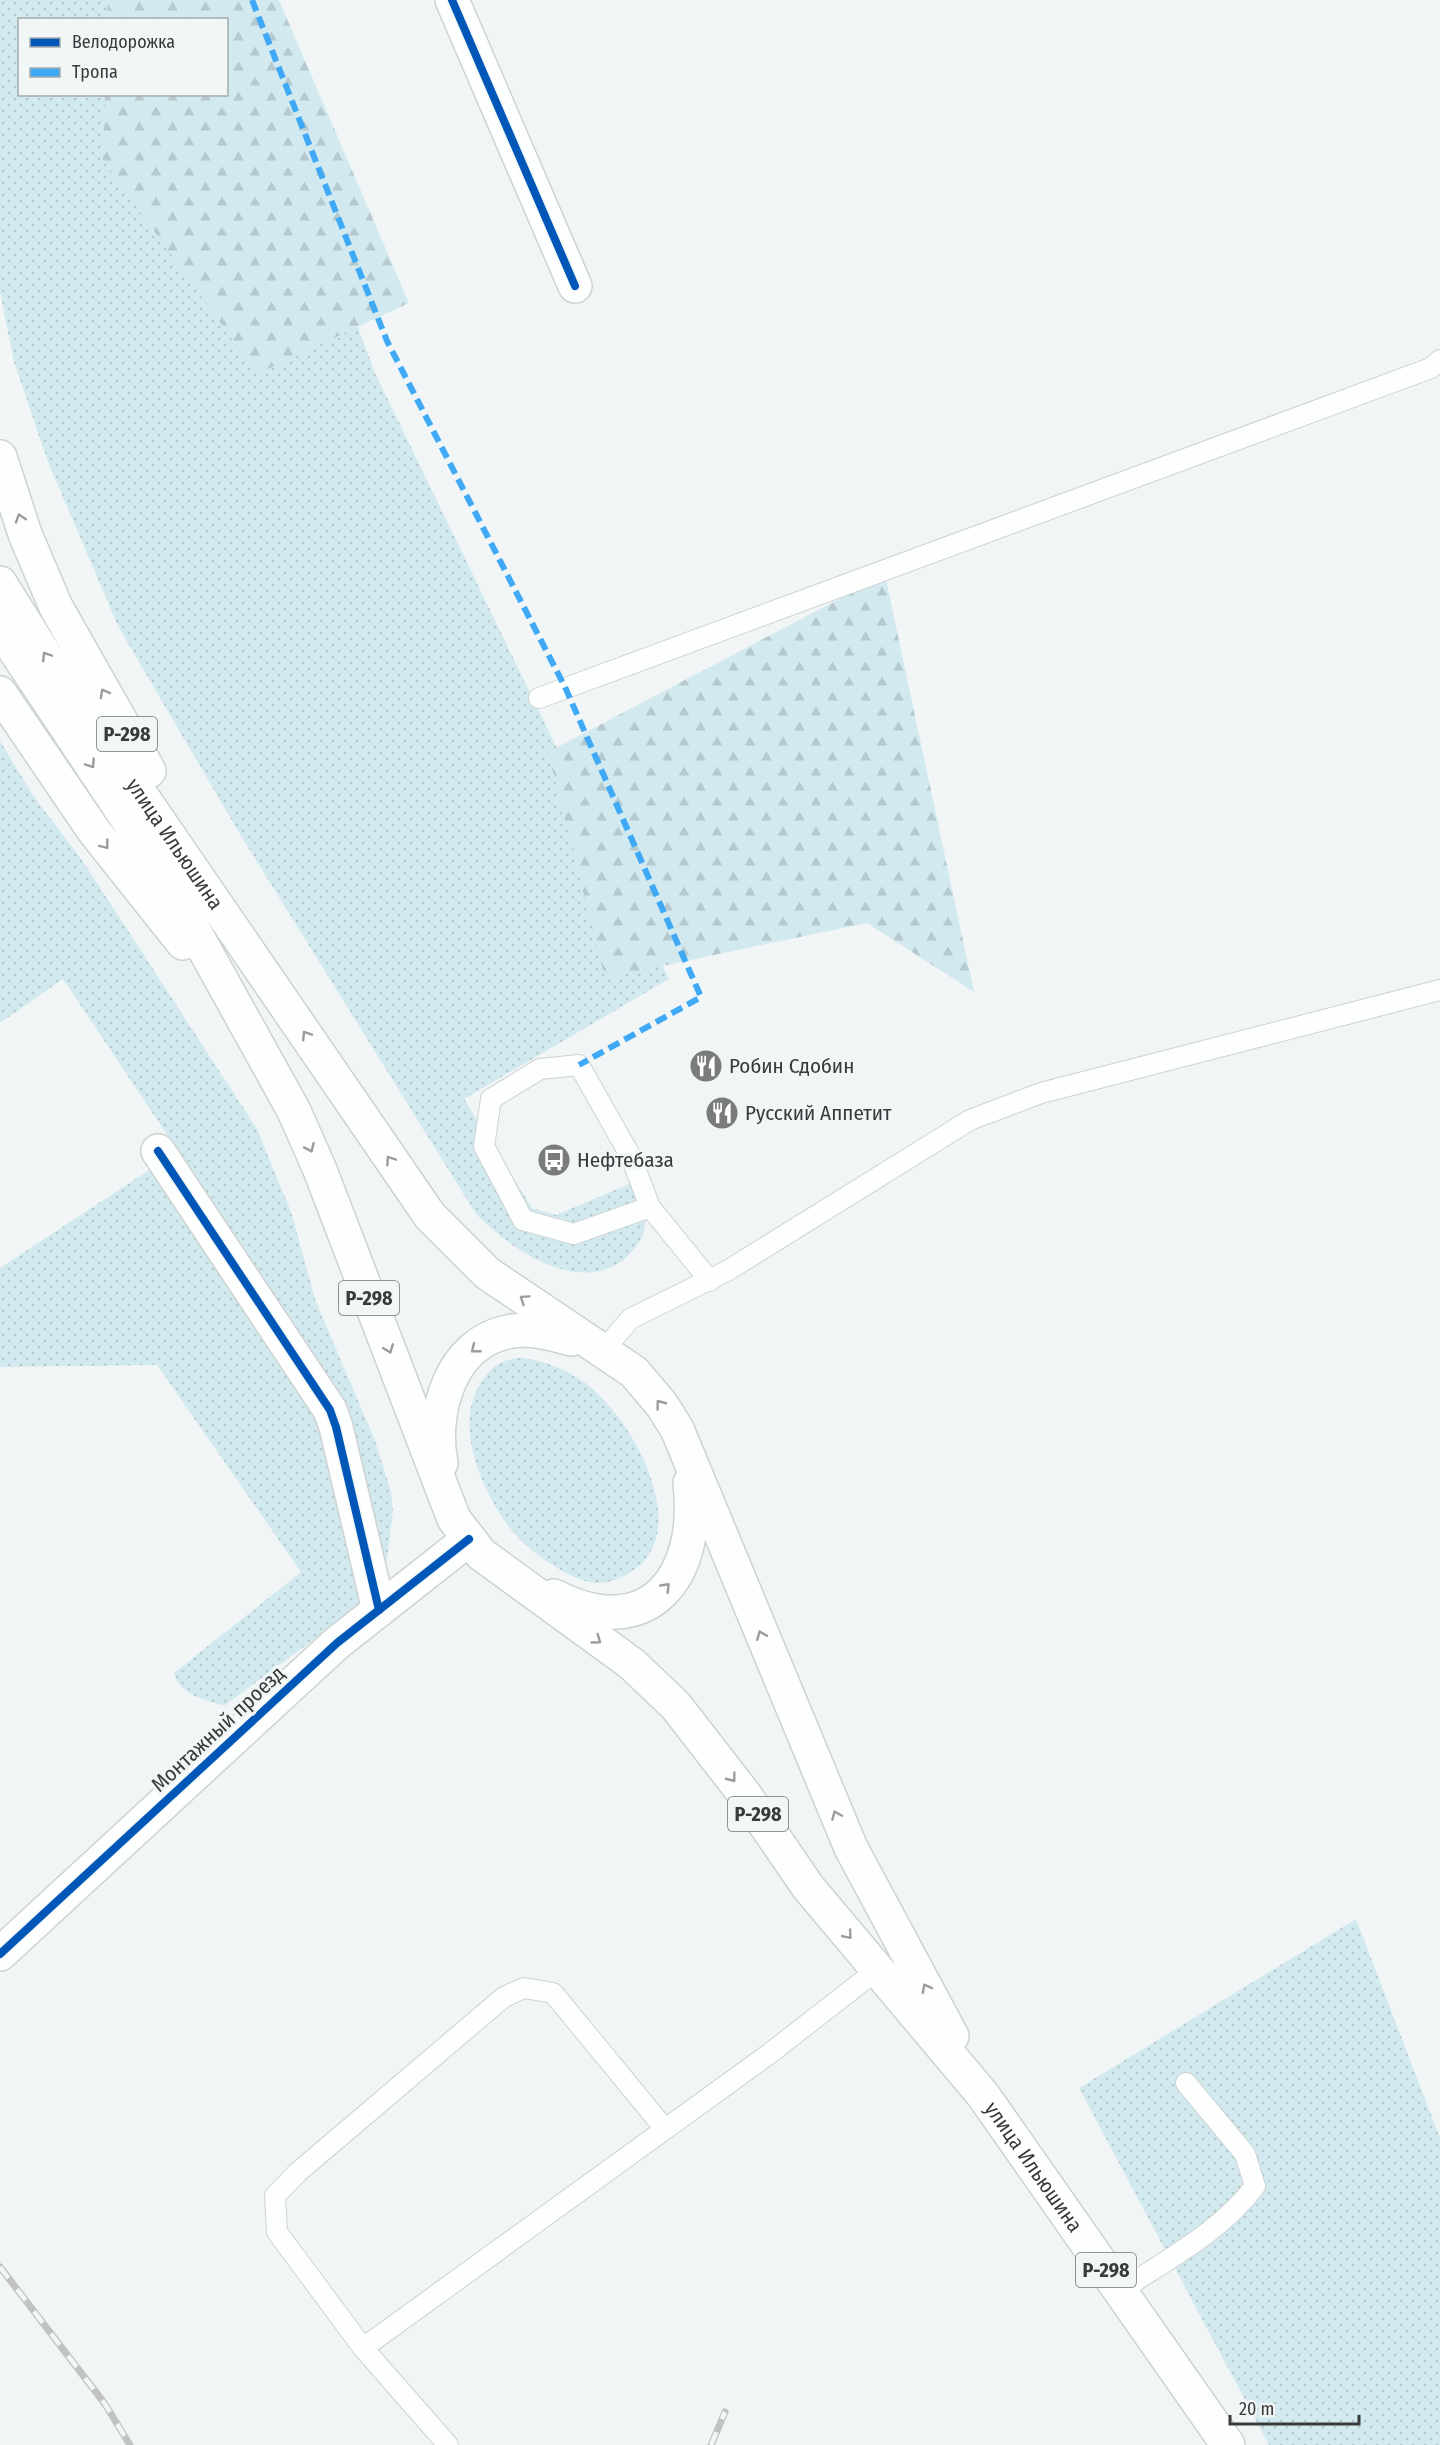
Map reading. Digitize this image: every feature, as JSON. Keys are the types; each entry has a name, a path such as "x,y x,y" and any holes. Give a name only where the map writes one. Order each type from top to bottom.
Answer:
{"main road":[{"path":"452,0 575,286"},
{"name":"Р-298","path":"0,457 25,534 56,607 282,998"},
{"name":"улица Ильюшина","path":"0,583 45,655 430,1216 455,1243 496,1279 597,1348"},
{"name":"улица Ильюшина","path":"0,628 156,862 284,1095 320,1170 448,1503"},
{"path":"0,693 94,831 244,1021"},
{"path":"158,1151 330,1410 379,1610"},
{"name":"Р-298","path":"537,1330 597,1348 633,1372 662,1404 677,1429 851,1848 983,2095 808,1887 704,1740 653,1682 499,1569 469,1539 454,1519 448,1503 438,1450 439,1420 450,1380 466,1356 491,1337 508,1332 537,1330"},
{"name":"Р-298","path":"499,1569 564,1602 585,1609 604,1612 622,1610 654,1600 673,1581 684,1564 690,1540 694,1514 687,1455"},
{"name":"Монтажный проезд","path":"0,1954 337,1643 469,1539"},
{"name":"улица Ильюшина","path":"983,2095 1228,2445"}],"lane":[{"path":"539,698 1431,368 1440,360"},
{"path":"597,1348 630,1319 710,1281 970,1120 1041,1093 1440,990"},
{"path":"650,1207 574,1234 524,1220 484,1146 491,1099 540,1069 579,1065 631,1157 650,1207 710,1281"},
{"path":"363,2348 786,2041 878,1970"},
{"path":"448,2445 363,2348 277,2232 275,2196 297,2173 504,1997 524,1988 553,1993 665,2129"},
{"path":"1120,2291 1214,2227 1245,2199 1255,2186 1245,2154 1186,2083"}],"green space":[{"path":"0,0 236,0 375,373 669,979 464,1099 532,1208 556,1215 632,1183 645,1227 638,1244 626,1258 607,1269 588,1272 567,1270 546,1264 507,1241 476,1214 244,841 119,628 48,462 14,362 0,292"},
{"path":"108,0 279,0 409,303 257,374 103,160 105,96 228,96 228,18 107,18"},
{"path":"885,575 974,992 867,923 605,978 548,752"},
{"path":"0,741 34,797 82,860 257,1129 291,1212 316,1302 374,1438 391,1491 393,1511 387,1560 359,1606 224,1706 193,1695 181,1686 174,1673 301,1572 157,1365 0,1367 0,1268 178,1151 63,979 0,1023"},
{"path":"518,1358 538,1361 558,1368 593,1389 611,1408 629,1433 644,1461 655,1491 659,1520 653,1546 637,1568 608,1582 590,1582 566,1573 530,1548 516,1535 494,1505 478,1470 470,1433 470,1415 474,1397 482,1381 493,1367"},
{"path":"1356,1919 1440,2138 1440,2445 1269,2445 1079,2088"}],"railway":[{"path":"0,2267 105,2404 130,2445"},
{"path":"711,2445 725,2412"}],"marked path":[{"path":"252,0 387,341 565,687 701,997 579,1065"}],"cycle path":[{"path":"452,0 575,286"},
{"path":"158,1151 330,1410 379,1610"},
{"path":"0,1954 337,1643 469,1539"}],"place":[{"name":"Робин Сдобин","path":"706,1066"},
{"name":"Русский Аппетит","path":"722,1113"},
{"name":"Нефтебаза","path":"554,1160"}]}
